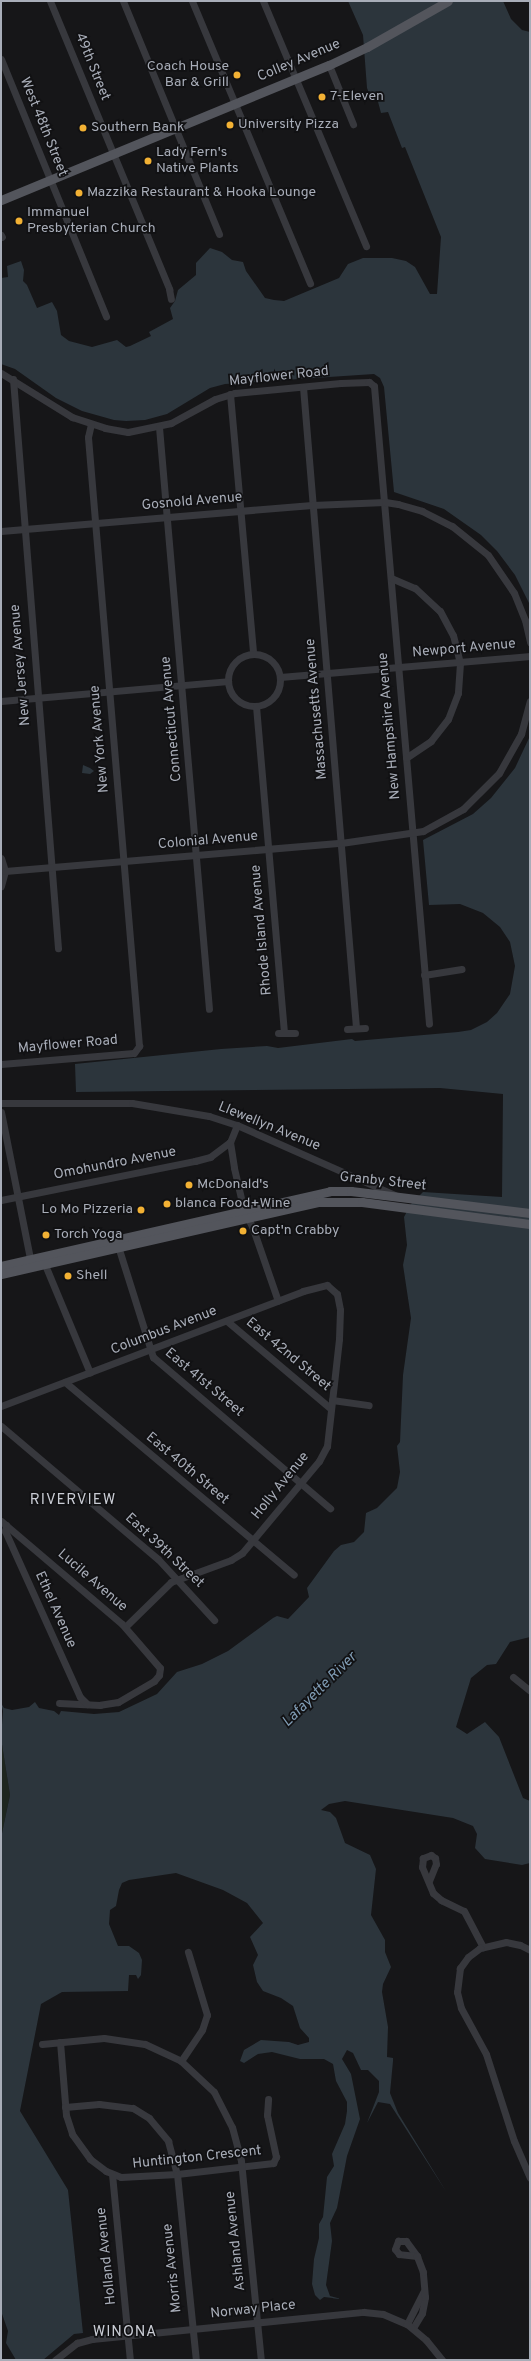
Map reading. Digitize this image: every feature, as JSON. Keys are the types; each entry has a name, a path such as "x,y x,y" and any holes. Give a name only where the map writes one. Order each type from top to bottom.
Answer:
{"main road":[{"name":"Colley Avenue","path":"1,200 114,155 175,128 329,65 367,47 448,1"},
{"name":"Granby Street","path":"1,1274 31,1264 246,1214 330,1191 351,1191 400,1202 530,1224"},
{"name":"Granby Street","path":"400,1202 530,1213"},
{"name":"Granby Street","path":"1,1266 31,1264"}],"street":[{"name":"49th Street","path":"50,1 114,155 171,299"},
{"path":"123,1 219,234"},
{"path":"192,1 310,283"},
{"path":"263,1 366,246"},
{"name":"West 48th Street","path":"1,59 106,316"},
{"path":"329,65 353,124"},
{"name":"Mayflower Road","path":"1,373 13,379 62,412 91,424 128,432 159,427 230,394 303,387 372,383 378,425"},
{"name":"New Jersey Avenue","path":"13,379 23,529 58,948"},
{"name":"Massachusetts Avenue","path":"303,387 356,1028"},
{"path":"230,394 252,654"},
{"name":"New York Avenue","path":"91,424 88,437 139,1046 136,1051"},
{"name":"New Hampshire Avenue","path":"378,425 429,1024"},
{"name":"Connecticut Avenue","path":"159,427 209,1009"},
{"path":"385,502 428,514 452,526 478,545 497,566 514,593 525,620 530,642"},
{"name":"Gosnold Avenue","path":"1,531 241,510 385,502"},
{"path":"391,578 415,588 440,611 453,635 460,663 458,693 448,719 431,741 406,758"},
{"path":"252,654 269,658 276,666 280,677 279,688 274,697 266,703 256,706 237,699 228,681 233,664 241,657 252,654"},
{"name":"Newport Avenue","path":"280,677 530,656"},
{"path":"1,701 228,681"},
{"path":"413,834 450,817 486,788 514,748 530,701"},
{"name":"Rhode Island Avenue","path":"256,706 281,1033 295,1033"},
{"name":"Colonial Avenue","path":"5,871 341,843 413,834"},
{"path":"1,858 5,871 1,886"},
{"path":"424,975 462,969"},
{"path":"347,1029 365,1028"},
{"name":"Mayflower Road","path":"1,1064 136,1051"},
{"name":"Llewellyn Avenue","path":"1,1103 132,1103 182,1110 237,1125 400,1202"},
{"path":"1,1112 31,1264"},
{"path":"237,1125 230,1142 246,1214 252,1226 278,1301"},
{"name":"Omohundro Avenue","path":"1,1200 195,1161 210,1157 230,1142"},
{"name":"East 41st Street","path":"117,1245 153,1357 330,1508"},
{"path":"43,1261 90,1373"},
{"name":"Columbus Avenue","path":"1,1406 322,1285 335,1290"},
{"name":"Holly Avenue","path":"125,1627 151,1599 171,1582 231,1560 252,1541 302,1483 324,1454 341,1322 339,1297 335,1290"},
{"name":"East 42nd Street","path":"228,1321 331,1409"},
{"name":"East 40th Street","path":"65,1382 294,1575"},
{"name":"East 42nd Street","path":"332,1400 369,1405"},
{"name":"East 39th Street","path":"1,1426 178,1579 214,1620"},
{"name":"Lucile Avenue","path":"3,1523 125,1627 160,1668 159,1675 154,1681 128,1698 108,1705 87,1704"},
{"name":"Ethel Avenue","path":"3,1523 5,1531 77,1690 87,1704"},
{"path":"513,1677 530,1690"},
{"path":"59,1703 87,1704"},
{"path":"429,1881 436,1896 464,1911 483,1947"},
{"path":"530,1950 520,1944 506,1942 483,1947 468,1957 460,1968 457,1983 458,2000 486,2054 514,2142 530,2178"},
{"path":"181,2061 202,2030 207,2015 188,1952"},
{"name":"Ashland Avenue","path":"42,2044 104,2038 134,2041 181,2061 203,2080 221,2103 235,2134 241,2167 260,2360"},
{"name":"Huntington Crescent","path":"60,2042 69,2125 79,2146 90,2159 112,2174 128,2178 273,2163 276,2159 267,2116 268,2099"},
{"name":"Morris Avenue","path":"66,2107 114,2104 140,2112 156,2125 168,2141 177,2174 196,2360"},
{"name":"Holland Avenue","path":"112,2174 130,2360"},
{"path":"410,2326 425,2288 423,2272 417,2256"},
{"name":"Norway Place","path":"55,2360 80,2341 364,2312 384,2314 410,2326 442,2360"}],"shaded area":[{"path":"1,1738 10,1795 1,1838"}],"water":[{"path":"348,1 503,1 511,19 522,30 530,32 530,605 515,575 497,551 481,535 444,509 394,492 384,387 380,378 374,374 225,384 210,388 167,414 145,420 126,421 114,420 82,411 56,398 15,369 1,364 1,278 8,277 7,266 21,261 24,270 23,281 27,285 37,308 52,302 57,311 61,335 69,341 92,347 117,340 126,347 130,346 151,336 149,332 173,319 170,308 175,301 178,290 196,275 196,263 210,248 222,252 232,260 243,262 246,271 265,298 274,300 284,301 339,278 348,264 363,258 392,258 406,261 415,267 430,294 437,294 441,237 405,147 402,148 388,112 381,113 377,98 372,101 367,88 363,35"},
{"name":"Lafayette River","path":"530,736 530,1637 510,1642 496,1664 487,1665 471,1678 456,1727 467,1734 485,1722 499,1737 523,1798 530,1801 530,1863 522,1865 485,1859 475,1848 477,1834 473,1826 453,1818 345,1801 329,1804 321,1810 330,1812 336,1818 345,1843 370,1855 376,1869 371,1915 385,1940 385,1952 391,1967 383,1984 382,1992 388,2027 387,2057 393,2058 390,2093 398,2113 447,2193 390,2104 378,2102 367,2123 379,2092 379,2081 368,2070 361,2070 353,2053 347,2050 342,2059 351,2074 360,2119 347,2156 337,2208 330,2223 332,2241 326,2285 330,2296 341,2299 324,2297 320,2300 315,2295 312,2284 314,2259 319,2238 319,2224 323,2217 327,2177 334,2166 332,2154 345,2124 347,2111 347,2102 336,2081 333,2064 324,2059 300,2059 272,2052 258,2054 244,2063 240,2061 244,2050 261,2040 289,2042 298,2045 309,2042 309,2038 300,2028 293,2006 281,1998 263,1991 257,1982 253,1965 258,1955 250,1937 263,1923 247,1903 223,1890 176,1873 129,1880 122,1883 116,1906 110,1910 109,1924 118,1946 129,1946 139,1953 142,1960 141,1975 138,1979 136,1975 129,1975 128,1991 62,1992 41,2004 20,2111 68,2190 83,2333 74,2334 43,2360 16,2360 6,2343 8,2331 1,2311 1,1838 10,1795 1,1738 3,1711 1,1703 4,1708 12,1710 29,1707 35,1702 39,1708 54,1711 59,1715 61,1711 94,1714 119,1712 157,1694 177,1672 202,1664 228,1651 273,1618 277,1616 288,1619 309,1597 307,1588 334,1551 341,1545 354,1542 364,1532 366,1513 377,1508 397,1488 400,1472 397,1446 400,1442 403,1375 411,1318 403,1265 407,1245 404,1217 411,1204 423,1192 502,1197 503,1094 440,1088 76,1092 75,1064 221,1049 267,1046 278,1048 352,1039 355,1041 458,1032 471,1030 487,1022 497,1013 510,994 515,966 510,942 500,927 483,913 460,904 429,905 423,840 473,814 491,798 515,768"},
{"path":"83,765 94,771 90,774 82,773"}],"place":[{"name":"Coach House Bar & Grill","path":"237,75"},
{"name":"7-Eleven","path":"322,97"},
{"name":"University Pizza","path":"230,125"},
{"name":"Southern Bank","path":"83,128"},
{"name":"Lady Fern's Native Plants","path":"148,161"},
{"name":"Mazzika Restaurant & Hooka Lounge","path":"79,193"},
{"name":"Immanuel Presbyterian Church","path":"19,221"},
{"name":"McDonald's","path":"189,1185"},
{"name":"blanca Food+Wine","path":"167,1204"},
{"name":"Lo Mo Pizzeria","path":"141,1210"},
{"name":"Capt'n Crabby","path":"243,1231"},
{"name":"Torch Yoga","path":"46,1235"},
{"name":"Shell","path":"68,1276"}],"district":[{"name":"RIVERVIEW","path":"73,1501"},
{"name":"WINONA","path":"125,2333"}]}
